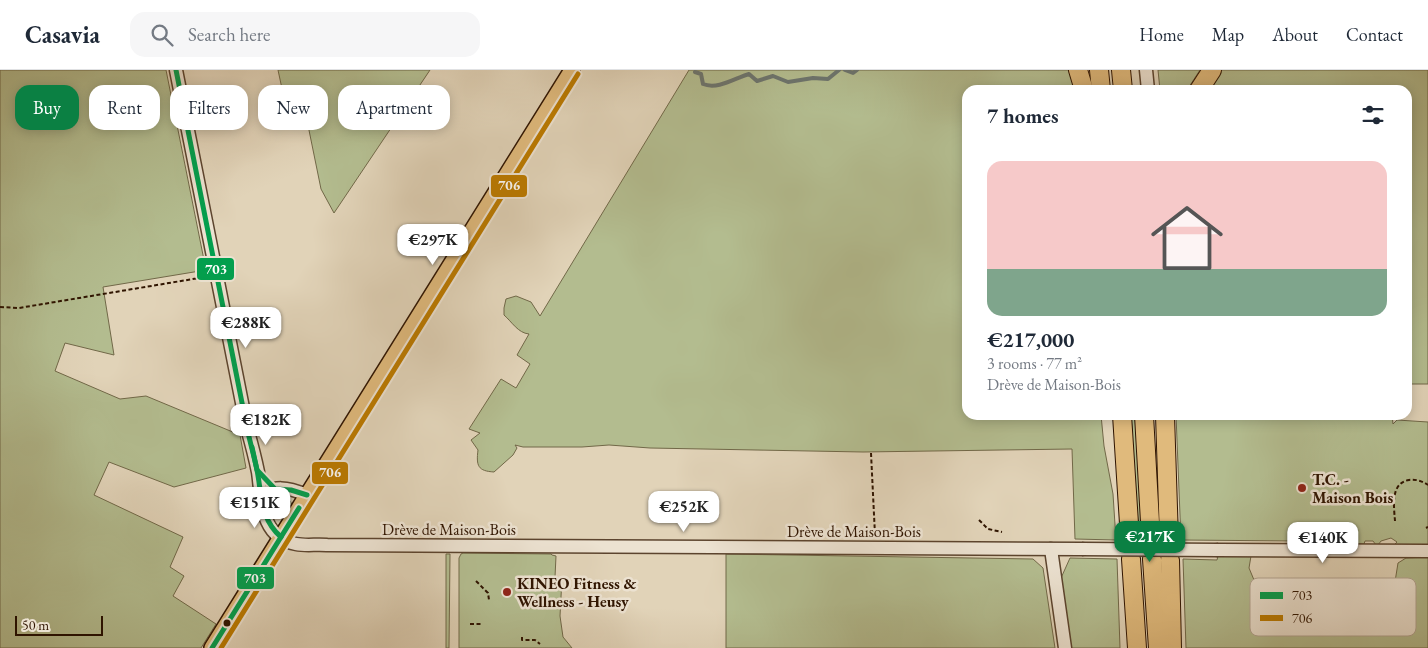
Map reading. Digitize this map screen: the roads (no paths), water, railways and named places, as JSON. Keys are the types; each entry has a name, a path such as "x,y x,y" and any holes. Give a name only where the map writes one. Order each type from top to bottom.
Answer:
{"highway":[{"path":"1078,70 1082,85"},
{"path":"1099,70 1100,85"},
{"path":"1121,70 1122,85"},
{"path":"1202,85 1212,70"},
{"path":"1115,420 1125,465"},
{"path":"1122,420 1130,540"},
{"path":"1144,420 1151,540"},
{"path":"1165,420 1169,539"},
{"path":"1131,559 1136,648"},
{"path":"1158,648 1161,560 1172,648"}],"main road":[{"path":"212,648 572,70"}],"street":[{"path":"176,70 257,470 261,502 270,527 281,537"},
{"path":"1146,70 1148,85"},
{"path":"257,470 275,489"},
{"path":"261,502 264,495 270,490 275,489 291,490 307,495"},
{"name":"Drève de Maison-Bois","path":"281,537 296,544 327,545 1428,552"},
{"path":"1051,549 1065,648"}],"waterway":[{"path":"695,72 701,74 703,84 715,86 749,74 757,81 773,76 788,82 813,78 828,79 839,70"},
{"path":"845,70 853,73 857,70"}],"place":[{"name":"T.C. - Maison Bois","path":"1302,488"},
{"name":"KINEO Fitness & Wellness - Heusy","path":"507,592"}]}
